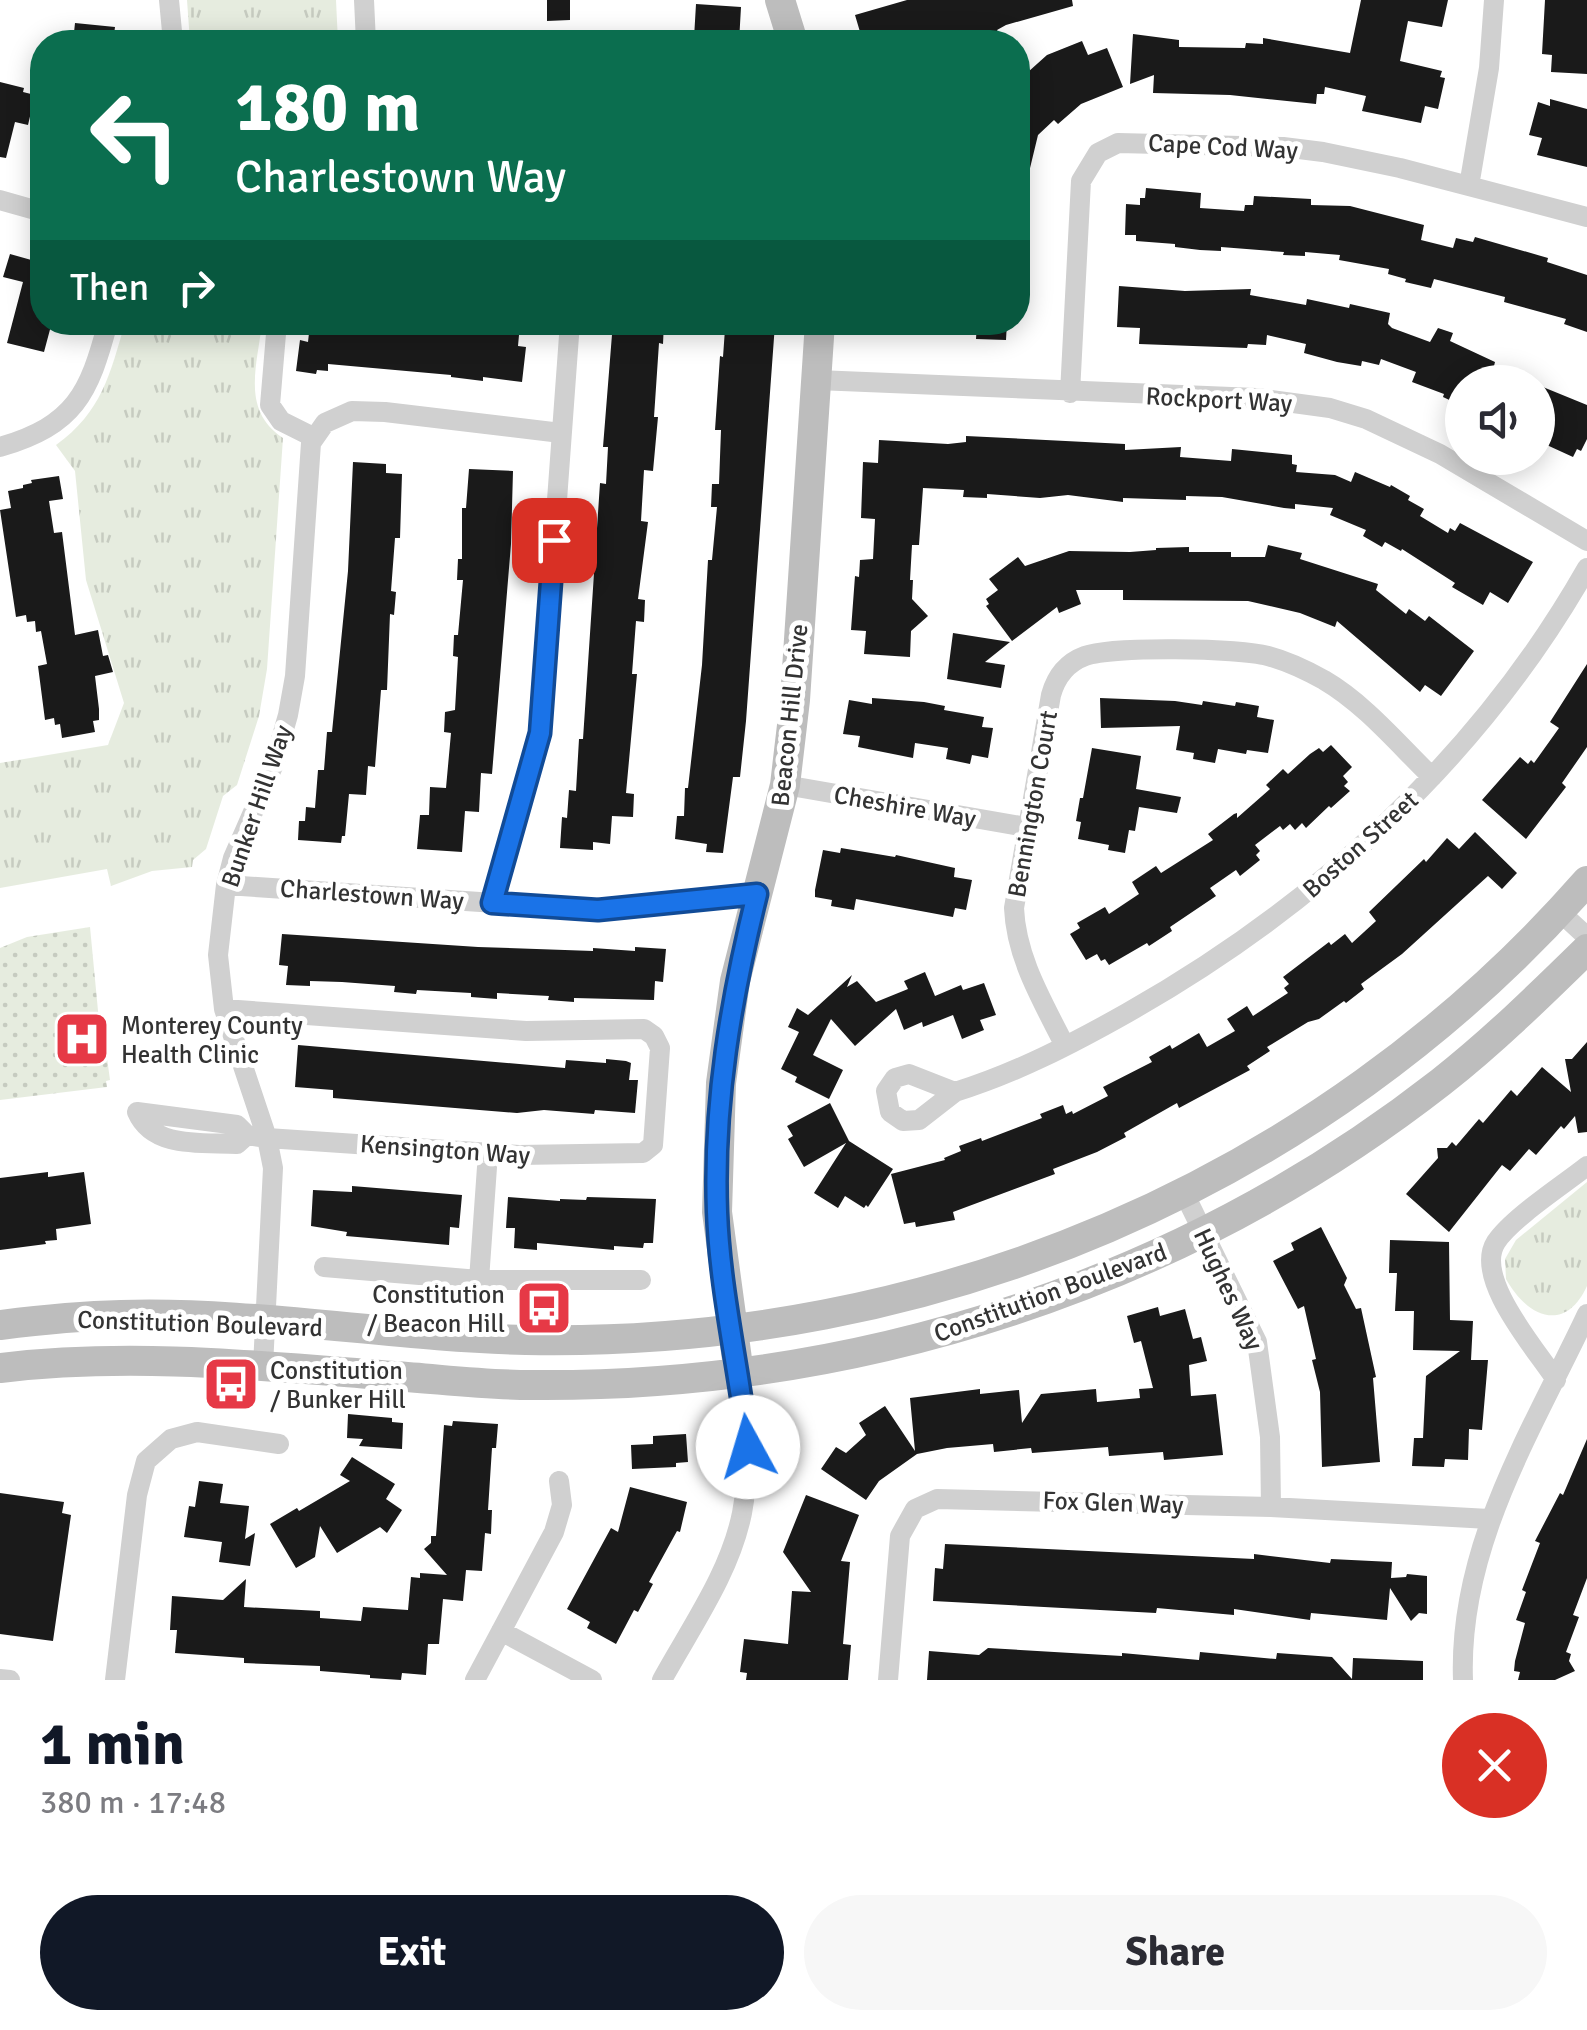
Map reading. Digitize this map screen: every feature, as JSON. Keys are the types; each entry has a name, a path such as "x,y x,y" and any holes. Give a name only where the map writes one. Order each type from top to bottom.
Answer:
{"main road":[{"path":"780,0 789,30"},
{"name":"Beacon Hill Drive","path":"739,1374 717,1212 719,1113 728,1019 785,786 819,335"},
{"name":"Constitution Boulevard","path":"0,1325 124,1315 524,1340 637,1339 732,1330 838,1313 929,1292 998,1271 1126,1221 1241,1164 1310,1121 1402,1055 1504,968 1587,881"},
{"name":"Constitution Boulevard","path":"0,1368 154,1360 526,1385 675,1381 838,1358 917,1341 1000,1316 1137,1264 1204,1233 1295,1182 1442,1082 1587,949"}],"street":[{"path":"169,0 172,30"},
{"path":"364,0 365,30"},
{"path":"1469,186 1489,68 1494,0"},
{"name":"Cape Cod Way","path":"1070,393 1081,181 1090,162 1108,147 1132,141 1283,147 1362,159 1587,217"},
{"path":"0,200 30,209"},
{"path":"0,447 47,428 78,400 96,367 105,335"},
{"path":"276,335 270,406 282,421 313,437 332,418 352,411 561,433"},
{"path":"492,903 540,733 569,335"},
{"name":"Rockport Way","path":"817,380 1256,398 1330,408 1366,419 1416,442 1587,542"},
{"name":"Bunker Hill Way","path":"263,1366 273,1181 257,1136 224,1009 218,954 226,884 241,833 274,764 288,715 295,676 313,437"},
{"name":"Boston Street","path":"955,1092 1013,1072 1065,1046 1174,986 1272,921 1385,826 1480,724 1533,654 1587,568"},
{"name":"Bennington Court","path":"1065,1046 1030,976 1016,935 1014,908 1054,685 1061,672 1074,662 1106,651 1236,652 1284,661 1346,696 1432,777"},
{"name":"Cheshire Way","path":"785,786 1026,827"},
{"name":"Charlestown Way","path":"226,884 598,910 757,894"},
{"path":"1560,912 1587,937"},
{"name":"Kensington Way","path":"224,1009 526,1031 644,1029 654,1036 661,1055 653,1144 642,1153 550,1156 257,1136"},
{"path":"478,1280 488,1153"},
{"path":"1556,1380 1495,1286 1490,1259 1504,1232 1587,1166"},
{"name":"Hughes Way","path":"1184,1193 1252,1328 1261,1355 1270,1437 1271,1508"},
{"path":"324,1268 478,1280 641,1280"},
{"path":"1463,1680 1466,1616 1489,1518 1587,1314"},
{"name":"Beacon Hill Drive","path":"662,1680 729,1556 742,1512 748,1447 739,1374"},
{"path":"115,1680 137,1496 146,1461 171,1439 197,1432 279,1444"},
{"path":"475,1680 560,1518 559,1481"},
{"name":"Fox Glen Way","path":"888,1680 900,1536 908,1518 925,1503 950,1497 1489,1518"},
{"path":"501,1631 592,1680"},
{"path":"0,1679 10,1680"}],"green space":[{"path":"187,0 336,0 337,30 189,30"},
{"path":"121,335 260,335 255,371 257,401 270,427 283,438 267,669 259,716 237,785 223,796 206,849 193,860 192,867 152,871 111,886 107,869 0,888 0,763 108,745 124,703 86,580 75,471 56,445 84,419 109,375"},
{"path":"90,927 99,1021 110,1080 106,1081 107,1087 0,1100 0,948 27,937"},
{"path":"1587,1182 1587,1286 1568,1310 1546,1315 1524,1303 1515,1292 1506,1279 1505,1259 1516,1240"}],"building":[{"path":"547,0 570,0 570,20 547,21"},
{"path":"907,0 1072,0 1073,6 997,30 859,30 855,15"},
{"path":"1361,0 1448,0 1442,27 1408,21 1400,61 1442,71 1440,77 1445,78 1438,109 1425,106 1421,123 1362,111 1366,96 1325,87 1324,94 1317,94 1316,104 1230,95 1153,93 1154,75 1130,84 1133,34 1179,40 1179,47 1245,48 1246,43 1263,44 1263,38 1350,53"},
{"path":"1545,0 1587,0 1587,74 1551,72 1552,55 1542,54"},
{"path":"696,4 741,7 740,30 694,30"},
{"path":"75,23 115,27 115,30 74,30"},
{"path":"1082,41 1088,55 1107,48 1123,87 1081,104 1058,124 1054,120 1038,135 1030,168 1030,70 1047,55"},
{"path":"0,82 24,88 23,92 30,94 30,116 28,125 15,122 6,158 0,157"},
{"path":"1550,99 1587,109 1587,167 1537,155 1542,138 1529,135 1538,102 1550,106"},
{"path":"1146,188 1201,193 1200,208 1244,211 1245,205 1253,205 1254,196 1311,199 1311,205 1350,206 1424,225 1421,240 1453,248 1456,238 1473,242 1475,237 1548,258 1547,262 1587,275 1587,332 1564,324 1566,319 1504,302 1505,297 1434,279 1431,288 1405,282 1406,279 1388,274 1389,269 1339,260 1340,255 1283,255 1284,252 1221,247 1221,251 1200,250 1136,241 1136,235 1125,235 1126,204 1140,205"},
{"path":"10,254 30,260 30,335 49,335 44,352 7,343 23,282 3,277"},
{"path":"1119,286 1185,291 1251,289 1250,295 1306,305 1307,299 1390,313 1388,324 1392,328 1430,342 1438,328 1453,333 1450,341 1495,362 1445,365 1445,398 1444,394 1412,382 1416,372 1381,359 1379,365 1337,362 1304,353 1306,344 1267,335 1266,345 1248,344 1247,348 1139,344 1140,328 1117,327"},
{"path":"309,335 519,335 518,346 526,347 522,382 328,364 328,371 317,370 316,374 296,371 300,340 308,342"},
{"path":"612,335 663,335 663,344 659,343 653,471 644,470 641,521 648,522 638,599 645,600 644,622 636,621 632,674 637,674 626,793 634,794 633,817 612,816 610,844 593,842 593,850 560,848 562,817 567,818 569,790 576,791 579,739 583,739 600,483 606,484 608,447 603,447"},
{"path":"725,335 774,335 746,721 740,777 733,777 723,853 706,852 707,844 675,839 677,816 684,816 702,665 708,560 712,560 717,507 711,507 712,484 719,484 721,430 715,430 720,356 723,357"},
{"path":"976,335 1006,335 1006,340 976,339"},
{"path":"1555,392 1587,405 1587,439 1573,457 1555,449"},
{"path":"966,436 1125,444 1125,450 1181,447 1180,457 1231,461 1232,449 1292,455 1296,472 1335,475 1351,482 1355,472 1391,485 1424,509 1420,516 1448,533 1460,523 1533,562 1508,603 1490,592 1483,605 1402,549 1385,542 1382,547 1363,536 1366,530 1330,515 1333,508 1295,504 1295,509 1284,508 1222,497 1123,498 1123,502 1068,495 963,497 964,490 923,488 919,545 912,545 910,580 912,599 928,616 911,631 910,657 864,654 866,631 851,630 855,576 859,577 860,560 873,559 875,519 861,518 863,462 878,463 879,440 948,444 966,442"},
{"path":"353,462 386,464 386,473 402,474 387,690 381,690 375,767 368,766 366,795 349,794 341,843 298,840 299,821 305,821 306,807 315,808 318,770 324,770 327,732 332,732 348,571"},
{"path":"469,469 513,471 511,544 492,774 481,773 479,812 465,811 462,852 417,849 420,815 429,815 430,787 446,788 451,733 444,732 445,712 455,710 458,657 453,656 454,635 458,635 463,580 457,580 458,559 462,559 462,508 466,508"},
{"path":"59,476 63,499 49,501 54,533 62,532 75,635 98,630 103,656 108,655 113,672 95,676 99,720 93,721 95,732 62,738 60,724 55,725 54,718 45,720 38,666 47,664 41,631 36,632 35,621 27,622 26,615 16,617 0,510 11,508 8,491 23,488 31,480"},
{"path":"1268,545 1302,553 1300,559 1378,584 1376,590 1406,614 1409,609 1425,621 1429,616 1474,651 1441,696 1425,685 1420,692 1337,621 1335,627 1300,613 1248,601 1123,600 1123,590 1076,590 1081,604 1059,613 1057,607 1012,641 986,606 986,599 998,590 989,579 1018,557 1025,566 1069,551 1130,552 1189,547 1189,552 1265,557"},
{"path":"953,633 1010,642 985,662 1005,665 1001,688 947,679"},
{"path":"1587,664 1587,747 1562,783 1566,787 1526,839 1482,800 1520,757 1528,764 1531,760 1534,763 1559,728 1550,722"},
{"path":"872,698 924,702 984,717 982,727 993,728 988,758 972,755 970,764 946,759 948,748 915,743 913,758 858,747 860,736 843,734 849,700 872,704"},
{"path":"1100,698 1259,706 1257,717 1274,720 1268,753 1218,749 1215,763 1193,759 1194,753 1176,750 1180,726 1101,728"},
{"path":"1331,745 1352,767 1343,776 1348,782 1344,786 1350,791 1331,808 1306,828 1302,823 1295,830 1290,824 1283,830 1280,826 1255,845 1260,860 1240,876 1236,870 1210,888 1216,896 1149,946 1147,943 1109,965 1097,954 1086,960 1070,934 1080,928 1077,923 1105,907 1109,914 1139,894 1132,882 1156,866 1161,873 1213,840 1208,834 1237,813 1237,818 1270,789 1266,785 1283,769 1288,774 1310,754 1319,748 1323,752"},
{"path":"1092,748 1141,756 1136,789 1181,797 1177,813 1139,807 1135,831 1129,830 1125,853 1108,850 1109,845 1078,839 1081,822 1076,821"},
{"path":"1475,832 1517,873 1502,889 1488,876 1402,954 1361,984 1364,989 1267,1047 1270,1051 1247,1066 1250,1070 1179,1108 1177,1103 1097,1152 1053,1169 1055,1174 953,1212 955,1220 916,1227 915,1222 904,1224 891,1174 945,1160 961,1151 959,1146 1042,1118 1040,1114 1063,1105 1066,1114 1073,1114 1108,1096 1103,1087 1152,1062 1149,1057 1170,1045 1172,1049 1199,1033 1207,1047 1235,1031 1227,1019 1247,1006 1253,1016 1288,993 1284,988 1289,984 1283,977 1345,934 1352,943 1376,921 1369,912 1447,838 1459,849"},
{"path":"841,848 955,868 954,877 972,880 966,910 955,908 953,917 856,899 854,910 831,906 832,900 815,897 815,890 823,850 840,853"},
{"path":"282,934 478,947 666,949 663,982 655,981 654,1000 574,998 574,1002 548,1000 549,996 497,993 497,999 471,997 471,993 394,992 395,986 342,982 286,985 288,966 279,965"},
{"path":"925,972 935,996 961,985 963,990 984,983 996,1015 980,1020 984,1030 962,1039 953,1015 904,1030 896,1009 855,1046 831,1019 813,1055 843,1070 829,1099 795,1082 797,1077 781,1069 799,1032 788,1027 797,1008 808,1015 852,975 847,987 857,981 876,1002 908,989 904,981"},
{"path":"1587,1042 1587,1132 1578,1133 1575,1116 1536,1155 1529,1149 1510,1171 1502,1165 1449,1232 1406,1194 1438,1158 1437,1148 1447,1148 1452,1142 1456,1146 1479,1119 1483,1123 1511,1090 1517,1096 1542,1067 1571,1092 1565,1059 1572,1059"},
{"path":"298,1045 565,1068 566,1060 626,1061 631,1063 629,1080 638,1080 635,1113 517,1113 333,1098 333,1090 295,1087"},
{"path":"830,1103 849,1141 893,1169 868,1207 845,1196 838,1208 814,1193 846,1143 804,1167 788,1139 793,1136 787,1126"},
{"path":"48,1172 48,1177 84,1172 91,1224 56,1229 57,1240 45,1241 46,1244 0,1250 0,1178"},
{"path":"352,1186 462,1195 459,1228 450,1227 449,1245 346,1236 347,1232 311,1226 313,1190 352,1192"},
{"path":"508,1197 560,1201 587,1197 656,1199 653,1243 644,1243 643,1248 614,1246 614,1250 537,1243 537,1250 514,1248 515,1228 506,1228"},
{"path":"1321,1227 1347,1278 1344,1285 1356,1309 1361,1308 1376,1377 1373,1378 1380,1462 1322,1467 1320,1392 1304,1306 1298,1309 1273,1261 1294,1250 1291,1243"},
{"path":"1390,1240 1449,1242 1450,1320 1473,1321 1471,1360 1488,1360 1482,1430 1469,1429 1468,1460 1445,1459 1444,1467 1412,1466 1414,1438 1423,1438 1426,1376 1460,1351 1413,1350 1414,1311 1395,1311 1397,1273 1389,1273"},
{"path":"1158,1307 1160,1316 1185,1309 1193,1339 1201,1337 1207,1361 1189,1365 1191,1396 1216,1394 1223,1455 1164,1460 1163,1452 1109,1456 1108,1447 1032,1453 1031,1448 994,1452 993,1444 947,1448 917,1454 879,1481 866,1500 821,1469 836,1447 846,1453 866,1435 859,1423 885,1406 915,1451 910,1398 980,1389 980,1394 1019,1390 1022,1423 1041,1394 1096,1389 1097,1402 1140,1398 1139,1389 1153,1388 1141,1341 1134,1343 1127,1316"},
{"path":"348,1414 392,1418 392,1422 403,1423 402,1449 359,1446 363,1439 347,1438"},
{"path":"453,1421 498,1424 496,1448 492,1448 488,1510 492,1510 491,1534 485,1533 482,1571 466,1570 463,1601 443,1599 439,1644 428,1644 426,1675 402,1673 401,1680 370,1678 320,1671 320,1666 244,1663 244,1658 175,1653 177,1630 170,1630 172,1596 223,1600 246,1579 244,1607 320,1611 320,1618 361,1621 363,1607 408,1610 411,1577 420,1578 420,1573 447,1575 424,1549 431,1543 431,1536 436,1536 444,1425 452,1426"},
{"path":"686,1434 688,1462 676,1463 676,1467 632,1469 631,1445 653,1444 653,1436"},
{"path":"1587,1439 1587,1578 1573,1615 1579,1617 1566,1652 1571,1654 1569,1661 1575,1671 1555,1680 1518,1680 1520,1672 1514,1671 1515,1661 1525,1623 1516,1620 1526,1592 1522,1590 1540,1543 1535,1541 1560,1493 1563,1495"},
{"path":"352,1457 395,1484 386,1499 402,1510 387,1533 380,1527 337,1553 320,1526 315,1557 296,1568 270,1524 350,1481 340,1475"},
{"path":"199,1481 223,1484 220,1503 249,1506 245,1539 255,1533 250,1566 219,1562 222,1542 184,1537 189,1506 195,1507"},
{"path":"630,1487 687,1502 680,1532 677,1531 649,1582 653,1584 638,1612 634,1610 616,1644 587,1628 590,1622 567,1609 611,1528 618,1532"},
{"path":"0,1493 64,1502 62,1513 71,1515 53,1641 0,1634"},
{"path":"806,1495 859,1515 841,1561 850,1562 843,1644 851,1645 848,1680 746,1680 747,1673 740,1672 744,1639 788,1644 792,1591 811,1592 783,1552"},
{"path":"945,1544 1254,1559 1254,1554 1330,1563 1331,1559 1392,1562 1391,1578 1407,1574 1427,1576 1427,1614 1419,1613 1411,1621 1390,1588 1387,1620 1311,1613 1310,1620 1234,1609 1234,1615 1157,1608 1156,1613 933,1601 935,1568 943,1569"},
{"path":"988,1648 1199,1660 1200,1652 1276,1659 1277,1653 1332,1657 1352,1679 1353,1658 1423,1661 1423,1680 927,1680 929,1651 979,1655"}],"place":[{"name":"Monterey County Health Clinic","path":"82,1039"},
{"name":"Constitution / Beacon Hill","path":"544,1308"},
{"name":"Constitution / Bunker Hill","path":"231,1384"}],"route":[{"path":"554,540 540,733 492,903 598,910 757,894 724,1046 718,1127 717,1212 748,1447"}]}
